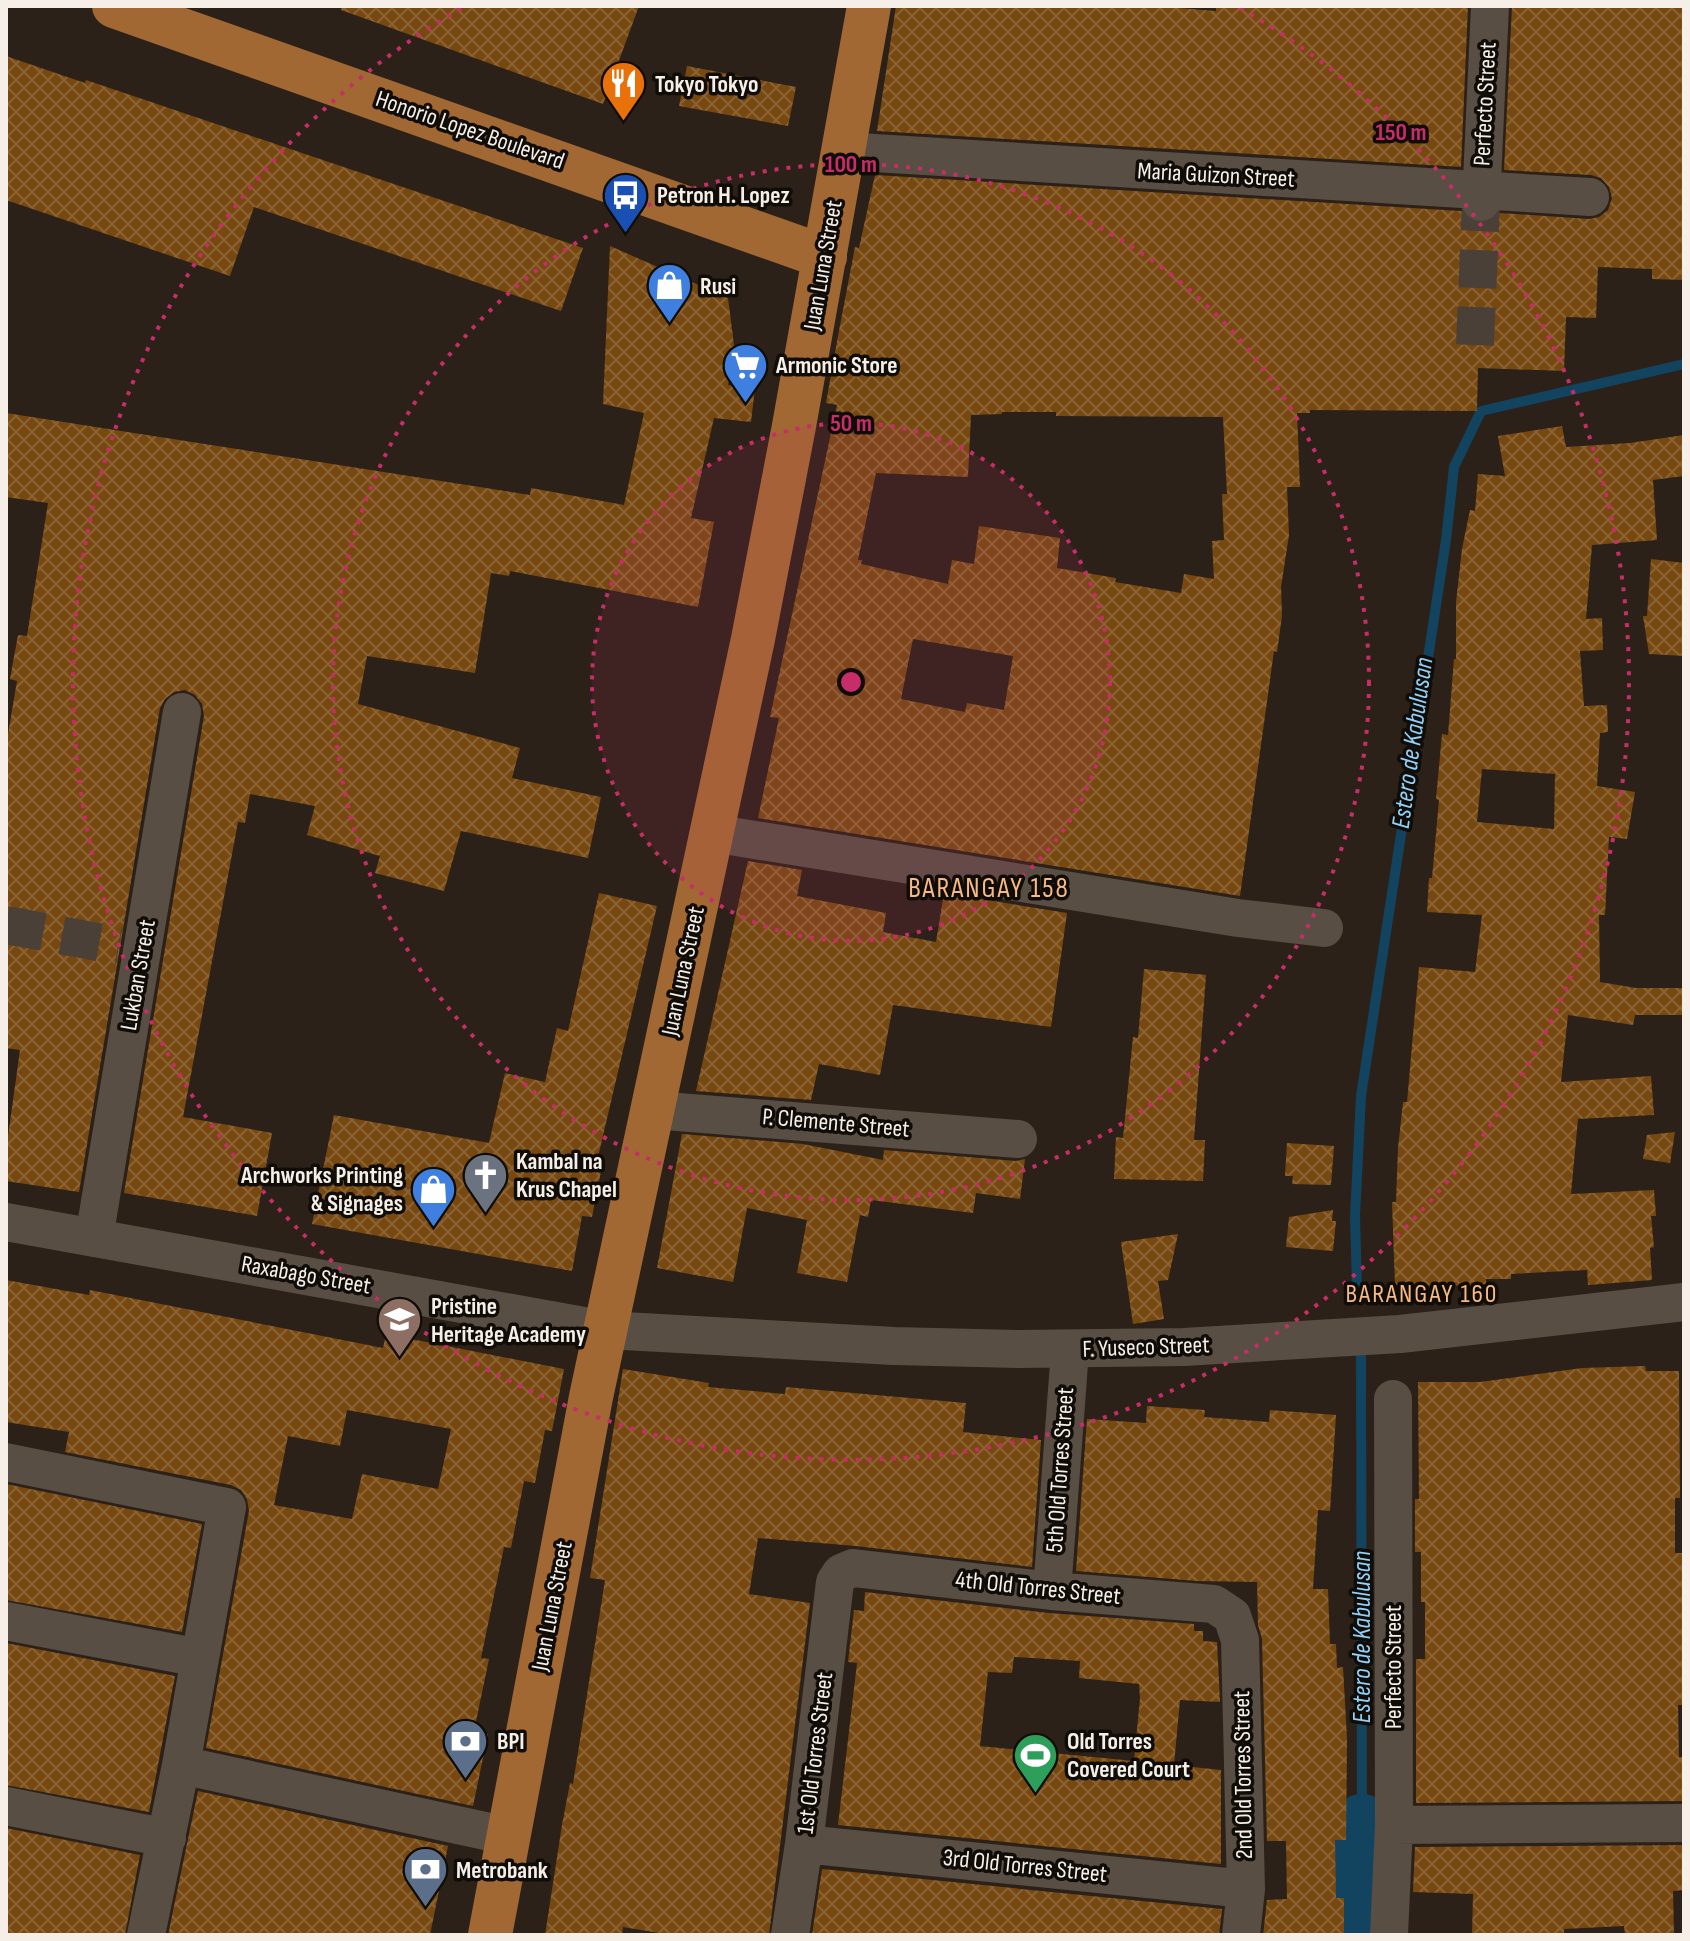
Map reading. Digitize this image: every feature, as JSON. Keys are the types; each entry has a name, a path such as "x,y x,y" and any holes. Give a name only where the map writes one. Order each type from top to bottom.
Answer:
{"main road":[{"name":"Honorio Lopez Boulevard","path":"114,6 825,257"},
{"name":"Juan Luna Street","path":"490,1935 606,1330 756,624 869,6"}],"street":[{"name":"Perfecto Street","path":"1481,196 1490,6"},
{"name":"Maria Guizon Street","path":"842,151 1481,196 1590,197"},
{"name":"Lukban Street","path":"94,1238 131,948 182,712"},
{"path":"712,833 1238,918 1324,928"},
{"name":"P. Clemente Street","path":"653,1110 1018,1139"},
{"name":"Raxabago Street","path":"6,1222 606,1330"},
{"name":"F. Yuseco Street","path":"606,1330 894,1346 1070,1350 1184,1347 1400,1334 1684,1302"},
{"name":"5th Old Torres Street","path":"1052,1591 1070,1350"},
{"name":"Perfecto Street","path":"1389,1935 1394,1825 1393,1399"},
{"path":"6,1462 227,1507 181,1765 146,1935"},
{"name":"4th Old Torres Street","path":"841,1573 853,1568 1052,1591 1214,1604 1232,1616"},
{"name":"1st Old Torres Street","path":"790,1935 835,1582 841,1573"},
{"name":"2nd Old Torres Street","path":"1232,1616 1240,1640 1246,1889 1241,1935"},
{"path":"6,1621 200,1658"},
{"path":"181,1765 508,1836"},
{"path":"6,1806 167,1838"},
{"path":"1394,1825 1684,1823"},
{"name":"3rd Old Torres Street","path":"804,1844 1246,1889"}],"building":[{"path":"342,6 639,6 603,104 341,10"},
{"path":"896,6 1154,6 1216,11 1216,6 1468,6 1461,167 877,131"},
{"path":"1512,6 1684,6 1684,280 1652,279 1652,269 1598,267 1596,318 1566,317 1564,371 1478,368 1477,411 1310,410 1310,413 1297,413 1300,487 1287,487 1289,535 1281,587 1282,616 1277,652 1274,651 1240,896 758,818 779,718 770,717 837,405 826,403 838,336 855,247 859,248 875,175 1461,211 1469,220 1479,224 1490,222 1500,213 1589,219 1599,217 1608,210 1612,198 1609,187 1601,178 1591,175 1504,170","holes":["1056,412 1056,416 1223,417 1227,494 1222,494 1224,540 1212,541 1214,579 1184,574 1181,593 1115,582 1116,578 1057,568 1060,538 979,526 974,564 952,560 948,584 861,564 862,560 858,560 876,473 968,477 971,415","913,639 1013,656 1004,710 967,703 965,712 901,699"]},
{"path":"6,56 85,83 86,80 583,248 561,311 254,207 230,276 6,200"},
{"path":"687,66 796,87 788,126 679,106"},
{"path":"610,246 728,298 735,353 728,385 755,388 751,422 714,418 691,518 714,522 698,607 510,571 509,576 491,573 475,673 367,656 358,704 520,748 512,778 601,797 588,858 461,831 444,891 375,873 380,856 307,835 315,806 250,794 245,823 238,822 183,1117 272,1133 257,1216 124,1193 204,716 202,704 195,695 185,690 174,692 160,708 79,1192 6,1181 6,1151 20,1050 6,1048 6,746 17,681 10,679 18,635 27,636 48,503 6,497 6,413 530,495 531,488 624,505 644,413 603,404"},
{"path":"1562,426 1566,447 1630,443 1684,435 1684,476 1653,480 1657,540 1592,545 1586,619 1602,618 1603,650 1580,651 1584,706 1607,705 1608,732 1600,733 1597,786 1635,792 1627,839 1609,837 1605,915 1599,915 1600,982 1636,988 1684,988 1684,1015 1635,1015 1633,1025 1568,1015 1561,1082 1651,1076 1654,1115 1578,1119 1571,1194 1654,1190 1656,1216 1651,1216 1654,1247 1650,1248 1652,1280 1588,1285 1587,1270 1511,1274 1511,1279 1486,1279 1486,1286 1395,1285 1392,1202 1396,1202 1398,1148 1403,1102 1407,1102 1419,967 1475,972 1482,915 1427,912 1439,800 1436,799 1442,734 1448,735 1456,659 1456,602 1462,549 1470,510 1475,511 1478,474 1505,476 1498,436","holes":["1482,769 1555,774 1554,829 1477,822"]},
{"path":"1651,559 1684,563 1684,656 1649,654 1643,616 1647,616"},
{"path":"748,861 802,870 797,896 886,913 883,932 936,942 944,893 1067,913 1051,1027 893,1005 880,1075 819,1064 811,1100 696,1091"},
{"path":"599,893 657,906 597,1161 603,1161 592,1217 582,1216 572,1271 312,1224 334,1115 489,1143 505,1073 545,1082 557,1028 568,1031"},
{"path":"1144,969 1206,975 1194,1140 1205,1140 1203,1181 1114,1179 1116,1137 1123,1138 1133,1037 1138,1038"},
{"path":"1675,1132 1670,1163 1643,1159 1647,1135"},
{"path":"682,1134 803,1144 883,1160 884,1150 1016,1161 1025,1159 1020,1199 976,1193 973,1213 871,1200 868,1217 860,1215 847,1282 797,1273 807,1220 747,1208 733,1282 657,1268"},
{"path":"1287,1143 1334,1146 1331,1185 1292,1184 1293,1176 1285,1176"},
{"path":"1333,1210 1332,1221 1336,1221 1333,1251 1286,1247 1289,1217"},
{"path":"1178,1234 1168,1280 1158,1281 1164,1319 1133,1324 1121,1242"},
{"path":"6,1280 89,1295 90,1290 383,1348 386,1334 564,1369 552,1431 545,1430 535,1483 524,1481 511,1548 504,1547 481,1658 489,1659 474,1731 488,1734 473,1806 206,1748 249,1511 247,1499 241,1490 231,1485 65,1452 69,1432 6,1422","holes":["347,1410 451,1429 438,1489 362,1474 352,1519 274,1505 288,1436 340,1446"]},
{"path":"1645,1366 1646,1371 1679,1371 1680,1498 1675,1498 1675,1553 1684,1553 1682,1705 1678,1705 1679,1757 1684,1757 1684,1801 1416,1803 1416,1659 1425,1659 1421,1552 1415,1552 1415,1499 1419,1499 1418,1382 1480,1382 1582,1368"},
{"path":"623,1369 709,1383 708,1387 785,1394 786,1387 966,1403 963,1432 1041,1440 1032,1567 758,1538 749,1594 810,1603 769,1935 671,1935 623,1927 622,1935 545,1935 562,1825 570,1783 573,1784 605,1580 590,1578"},
{"path":"1147,1406 1205,1410 1204,1417 1269,1422 1270,1410 1336,1415 1330,1511 1318,1510 1313,1589 1328,1589 1330,1644 1336,1644 1337,1668 1343,1667 1347,1739 1346,1840 1335,1840 1336,1898 1344,1898 1344,1935 1263,1935 1267,1900 1287,1899 1286,1841 1267,1841 1262,1639 1258,1625 1257,1582 1197,1581 1076,1571 1087,1419 1146,1423"},
{"path":"6,1484 202,1524 182,1632 6,1600"},
{"path":"865,1592 1049,1613 1194,1624 1194,1631 1203,1631 1203,1641 1217,1642 1220,1702 1180,1700 1174,1765 1221,1770 1221,1864 838,1825 857,1663 848,1662 854,1610 864,1611","holes":["1014,1657 1080,1661 1079,1678 1139,1684 1134,1761 980,1746 988,1672 1012,1673"]},
{"path":"6,1643 175,1676 149,1812 6,1785"},
{"path":"198,1791 448,1846 430,1935 168,1935"},
{"path":"6,1828 140,1855 125,1935 6,1935"},
{"path":"1684,1845 1684,1890 1673,1891 1674,1935 1625,1935 1624,1926 1564,1929 1564,1935 1472,1935 1473,1894 1413,1892 1415,1847"},
{"path":"822,1869 1222,1909 1219,1935 812,1935"}],"waterway":[{"name":"Estero de Kabulusan","path":"1357,1288 1355,1216 1361,1096 1446,540 1454,467 1481,411 1684,364"},
{"name":"Estero de Kabulusan","path":"1361,1345 1362,1825"},
{"name":"Estero de Kabulusan","path":"1362,1825 1362,1935"}],"tunnel":[{"path":"1475,345 1481,202"},
{"path":"6,925 119,946"}],"place":[{"name":"Tokyo Tokyo","path":"624,123"},
{"name":"Petron H. Lopez","path":"626,234"},
{"name":"Rusi","path":"669,325"},
{"name":"Armonic Store","path":"745,404"},
{"name":"Kambal na Krus Chapel","path":"485,1214"},
{"name":"Archworks Printing & Signages","path":"434,1228"},
{"name":"Pristine Heritage Academy","path":"400,1359"},
{"name":"BPI","path":"466,1780"},
{"name":"Old Torres Covered Court","path":"1036,1794"},
{"name":"Metrobank","path":"425,1909"}],"district":[{"name":"BARANGAY 158","path":"989,888"},
{"name":"BARANGAY 160","path":"1422,1294"}]}
